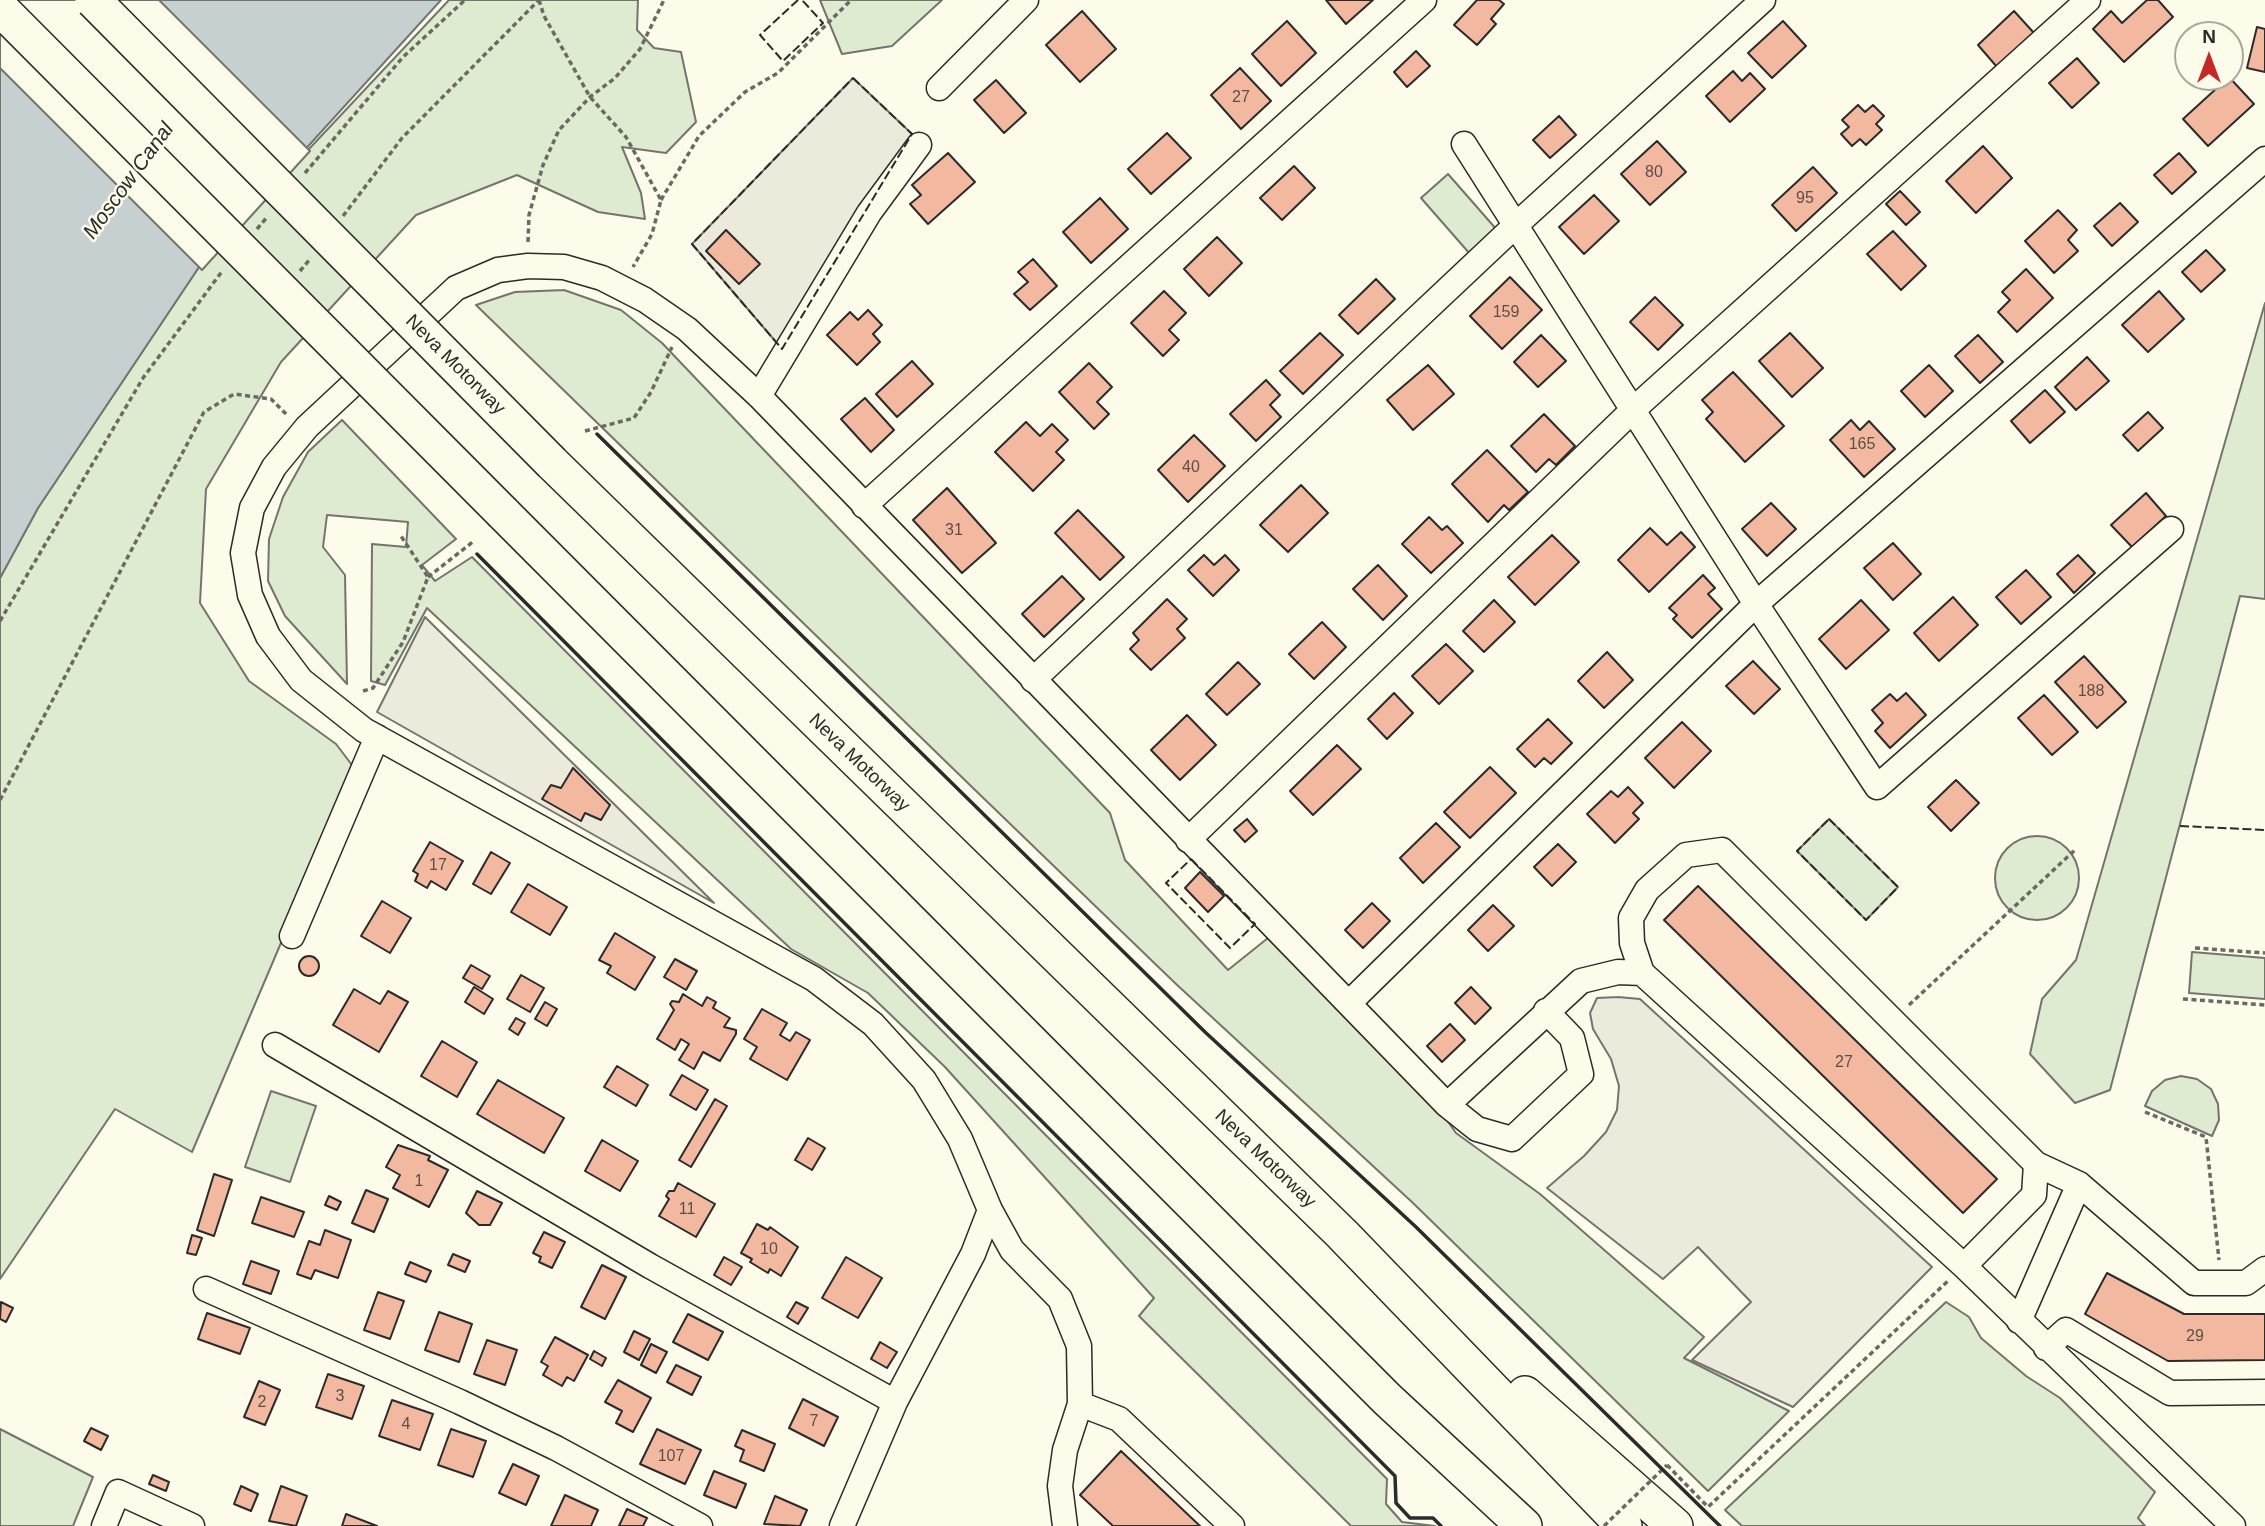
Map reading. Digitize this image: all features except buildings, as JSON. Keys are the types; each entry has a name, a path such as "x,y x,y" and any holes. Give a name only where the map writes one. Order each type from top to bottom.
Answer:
{"highway":[{"name":"Neva Motorway","path":"93,0 552,464 1342,1234 1625,1526"},
{"path":"0,8 1387,1399 1524,1526"},
{"path":"1342,1234 1675,1526"}],"street":[{"path":"939,88 1026,0"},
{"path":"864,506 1424,0"},
{"path":"1034,680 1517,224 1763,0"},
{"path":"1188,840 1635,408 2088,0"},
{"path":"1464,144 1635,408 1756,604 1877,787 2171,529"},
{"path":"759,396 869,213 919,145"},
{"path":"1350,1002 1756,604 2265,159"},
{"path":"1068,1521 1060,1486 1065,1450 1080,1404 1079,1346 1060,1299 1012,1250 990,1210 960,1139 924,1080 863,1017 814,979 377,737 301,680 268,636 250,595 243,553 252,508 274,467 326,408 456,288 498,270 528,266 564,267 602,278 645,300 687,329 759,396 1188,840 1350,1002 1447,1105 1476,1129 1512,1139 1581,1074 1572,1038 1546,1010"},
{"path":"292,936 377,737"},
{"path":"2233,1526 1964,1266 1642,973 1632,943 1631,918 1647,890 1686,855 1722,850 2036,1164 2080,1184 2194,1283 2246,1283 2265,1269"},
{"path":"1447,1105 1546,1010 1581,981 1618,972 1642,973"},
{"path":"275,1045 650,1266 895,1402"},
{"path":"1964,1266 2034,1195 2036,1164"},
{"path":"2020,1321 2080,1184"},
{"path":"842,1526 895,1402 973,1254 990,1210"},
{"path":"206,1289 460,1402 556,1448 700,1526"},
{"path":"2046,1348 2066,1330 2170,1393 2265,1392"},
{"path":"1387,1399 1500,1526"},
{"path":"1080,1404 1119,1419 1232,1526"},
{"path":"104,1526 118,1492 192,1526"}],"path":[{"path":"298,181 403,57 465,0"},
{"path":"402,138 539,0 544,16 590,97 626,138 661,200"},
{"path":"528,242 529,215 543,165 559,130 590,97 615,78 640,49 664,0"},
{"path":"631,271 652,234 661,200 699,136 745,92 778,73 851,0"},
{"path":"255,232 272,212"},
{"path":"0,621 143,378 228,263"},
{"path":"585,431 634,418 651,392 673,343"},
{"path":"0,800 204,412 234,394 271,399 287,415"},
{"path":"401,536 428,577"},
{"path":"363,691 373,688 403,642 428,577 474,541"},
{"path":"1893,1021 2076,849"},
{"path":"2195,948 2265,954"},
{"path":"2183,999 2265,1005"},
{"path":"2145,1112 2206,1137 2222,1283"},
{"path":"1604,1526 1667,1465 1708,1507 1964,1266"}],"green space":[{"path":"449,0 638,0 637,30 654,48 681,52 696,122 666,153 622,147 641,193 645,219 598,212 517,175 416,215 281,362 206,489 200,603 249,681 336,744 355,769 192,1152 115,1109 0,1279 0,578 38,508 201,264"},
{"path":"820,0 942,0 892,46 842,54"},
{"path":"1448,174 1497,230 1470,254 1421,198"},
{"path":"564,290 621,310 662,343 1110,813 1125,860 1228,970 1268,938 1437,1106 1456,1133 1540,1194 1704,1337 1684,1358 1789,1411 1708,1491 1413,1203 1175,983 476,305 515,292"},
{"path":"2265,303 2265,599 2240,596 2110,1090 2075,1103 2030,1054 2042,999 2076,960"},
{"path":"342,420 456,539 422,565 435,581 472,557 1387,1479 1386,1504 1402,1522 1435,1526 1351,1526 1139,1316 1154,1298 945,1067 868,993 791,949 427,608 385,685 371,681 372,544 406,547 408,522 327,515 323,547 345,575 347,684 285,616 268,581 269,539 283,497 308,452"},
{"path":"1829,819 1898,887 1866,920 1797,851"},
{"path":"2037,836 2053,839 2067,848 2076,862 2079,878 2076,894 2067,908 2053,917 2037,920 2021,917 2007,908 1998,894 1995,878 1998,862 2007,848 2021,839"},
{"path":"2192,952 2265,958 2265,999 2189,993"},
{"path":"2181,1076 2197,1079 2211,1089 2218,1104 2219,1120 2212,1136 2145,1106 2152,1091 2165,1080"},
{"path":"271,1091 316,1106 290,1182 245,1167"},
{"path":"1946,1302 1969,1317 1981,1338 2026,1376 2060,1398 2155,1492 2138,1518 2145,1526 1742,1526 1725,1510"},
{"path":"0,1429 93,1477 73,1526 0,1526"}],"shaded area":[{"path":"853,78 912,134 782,349 692,244"},
{"path":"425,617 714,903 377,712"},
{"path":"1597,998 1640,999 1932,1267 1793,1407 1692,1360 1751,1302 1698,1247 1663,1279 1547,1188 1584,1156 1606,1132 1617,1110 1619,1086 1611,1059 1593,1029 1590,1013"}],"water":[{"name":"Moscow Canal","path":"12,0 441,0 201,264 38,508 0,578 0,15"}],"pier":[{"path":"7,0 159,0 310,151 202,270 0,68 0,9"}],"fence":[{"path":"798,0 760,35 783,61 823,23 802,0"},
{"path":"853,78 912,134 782,349 692,244 853,78"},
{"path":"1829,819 1898,887 1866,920 1797,851 1829,819"},
{"path":"2180,826 2265,830"},
{"path":"1191,859 1255,924 1230,948 1166,883 1191,859"}],"wall":[{"path":"597,434 1205,1032 1416,1227 1720,1526"},
{"path":"477,554 1395,1476 1396,1503 1410,1518 1433,1518 1441,1526"}]}
